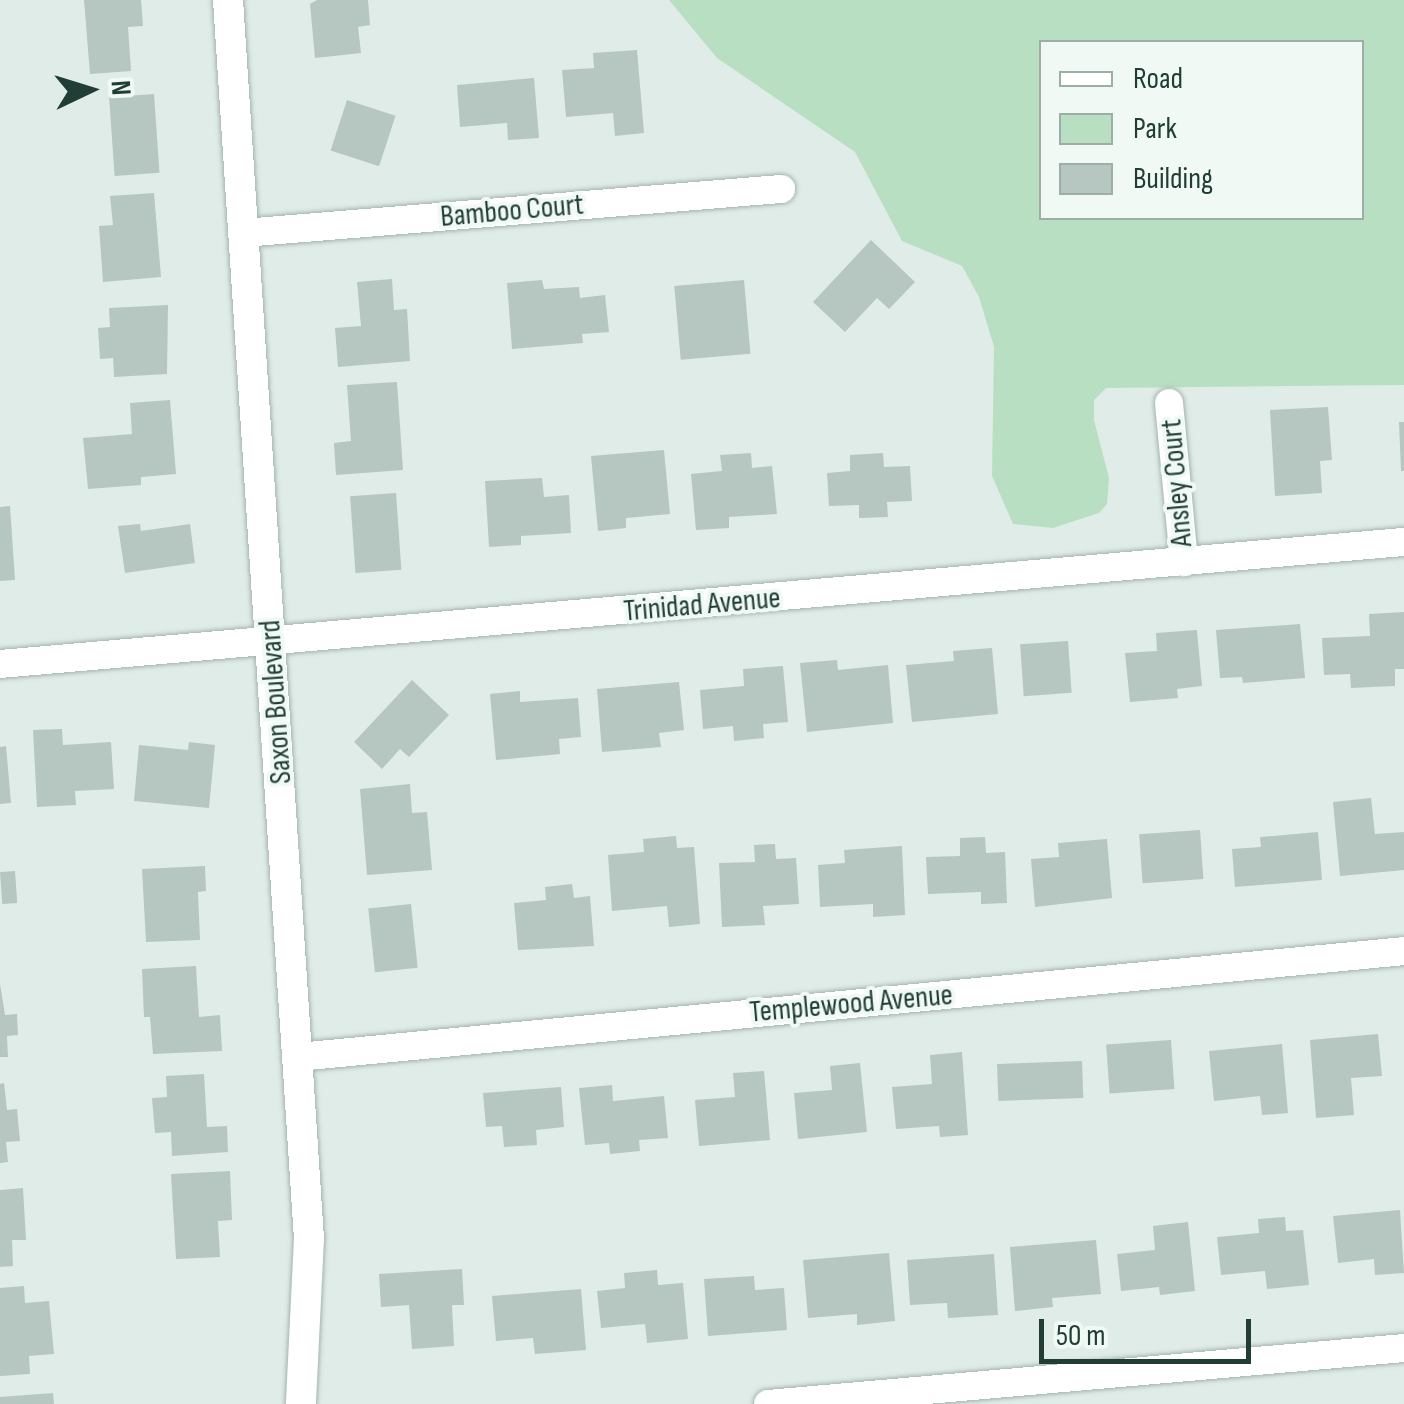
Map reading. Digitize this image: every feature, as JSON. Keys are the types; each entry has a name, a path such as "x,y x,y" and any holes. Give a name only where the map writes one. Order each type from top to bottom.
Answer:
{"main road":[{"name":"Saxon Boulevard","path":"228,0 309,1238 300,1404"}],"street":[{"name":"Bamboo Court","path":"243,233 781,189"},
{"name":"Ansley Court","path":"1169,403 1184,562"},
{"name":"Trinidad Avenue","path":"0,664 1404,542"},
{"name":"Templewood Avenue","path":"298,1058 1404,951"},
{"path":"768,1404 1404,1348"}],"green space":[{"path":"669,0 1404,0 1404,385 1106,388 1094,400 1094,420 1109,478 1107,504 1099,513 1053,528 1013,524 992,476 994,347 979,297 962,266 902,241 855,152 717,58"}],"building":[{"path":"84,0 141,0 143,26 128,27 131,71 90,74"},
{"path":"317,0 368,0 370,25 358,27 361,53 315,58 310,4"},
{"path":"637,50 644,133 615,136 613,113 566,117 562,70 594,68 593,53"},
{"path":"534,78 539,138 508,140 507,123 460,127 457,85"},
{"path":"154,94 160,173 115,176 109,97"},
{"path":"347,100 396,116 379,166 331,150"},
{"path":"154,193 161,277 103,282 99,226 113,225 110,196"},
{"path":"871,240 915,282 889,309 877,298 845,332 813,302"},
{"path":"392,279 394,310 407,309 410,361 338,367 335,328 361,326 357,282"},
{"path":"542,280 544,289 579,287 580,298 605,295 609,332 582,334 583,343 512,349 507,283"},
{"path":"744,280 750,354 681,360 674,286"},
{"path":"168,305 167,374 114,377 113,358 100,359 98,328 110,327 109,308"},
{"path":"397,382 403,470 336,475 334,443 351,441 347,385"},
{"path":"170,400 176,474 141,477 141,485 88,489 83,438 132,434 130,403"},
{"path":"1328,407 1332,460 1320,461 1322,493 1275,496 1270,410"},
{"path":"1399,422 1404,422 1404,471 1401,471"},
{"path":"664,450 670,514 626,518 626,528 598,531 591,456"},
{"path":"751,453 752,468 772,466 777,514 729,517 729,528 696,530 691,474 722,471 720,455"},
{"path":"883,453 884,467 910,466 912,501 887,502 888,517 859,518 859,505 829,506 827,473 850,471 850,455"},
{"path":"542,478 544,497 569,495 571,533 521,536 521,545 489,547 485,481"},
{"path":"396,493 401,570 355,573 350,496"},
{"path":"10,506 15,580 0,581 0,507"},
{"path":"140,524 141,531 190,524 195,563 125,573 118,526"},
{"path":"1404,612 1404,669 1395,669 1395,686 1351,688 1350,674 1324,675 1322,638 1370,636 1369,614"},
{"path":"1300,624 1305,678 1243,683 1242,677 1220,678 1216,630"},
{"path":"1197,630 1202,686 1177,689 1178,698 1130,702 1125,653 1157,651 1156,633"},
{"path":"1068,641 1072,693 1024,696 1020,644"},
{"path":"992,648 998,714 912,722 906,665 954,661 953,651"},
{"path":"837,660 838,670 888,665 893,723 807,732 800,663"},
{"path":"783,666 788,722 763,724 764,738 734,741 733,726 703,729 700,690 744,686 743,669"},
{"path":"412,680 449,715 409,757 400,749 382,769 354,742"},
{"path":"679,682 684,730 659,733 661,747 602,752 597,689"},
{"path":"520,691 520,702 578,698 581,737 559,739 560,754 496,760 490,694"},
{"path":"62,729 63,745 111,742 114,789 75,791 76,805 37,807 33,730"},
{"path":"189,742 215,745 209,808 134,801 139,745 188,750"},
{"path":"6,746 11,803 0,804 0,747"},
{"path":"410,784 412,813 427,812 432,870 367,875 360,789"},
{"path":"1371,798 1375,834 1404,832 1404,870 1340,876 1333,802"},
{"path":"1200,830 1203,879 1143,883 1139,834"},
{"path":"1318,832 1322,880 1235,887 1232,849 1261,847 1260,837"},
{"path":"676,836 677,848 694,847 700,924 669,927 667,906 612,911 608,855 644,852 643,839"},
{"path":"985,837 986,853 1005,852 1007,903 981,904 981,892 928,894 926,857 960,856 960,838"},
{"path":"1107,839 1112,898 1035,907 1031,859 1059,857 1058,843"},
{"path":"775,844 776,859 796,858 799,904 763,906 765,925 722,927 719,863 755,862 754,845"},
{"path":"902,846 905,915 873,917 873,904 820,907 818,865 845,863 844,850"},
{"path":"205,866 206,891 198,892 200,940 146,942 142,869"},
{"path":"15,871 17,903 2,904 0,872"},
{"path":"572,884 574,898 590,896 594,946 518,950 514,903 546,900 545,887"},
{"path":"411,904 418,968 375,972 368,908"},
{"path":"196,966 199,1017 220,1015 222,1051 153,1054 150,1017 144,1017 142,969"},
{"path":"0,984 5,1015 17,1014 18,1035 7,1036 8,1057 0,1057"},
{"path":"1378,1034 1382,1076 1351,1078 1354,1115 1316,1118 1310,1040"},
{"path":"1171,1040 1174,1089 1110,1093 1106,1045"},
{"path":"1282,1044 1288,1113 1262,1115 1260,1096 1214,1101 1209,1051"},
{"path":"962,1052 968,1135 940,1137 939,1126 896,1129 892,1087 932,1084 930,1055"},
{"path":"1082,1061 1083,1098 998,1101 997,1064"},
{"path":"860,1063 867,1132 798,1139 794,1093 832,1090 830,1066"},
{"path":"764,1071 770,1140 699,1146 695,1100 735,1097 733,1073"},
{"path":"204,1074 207,1127 227,1126 228,1152 172,1156 171,1132 155,1133 152,1098 167,1097 166,1076"},
{"path":"4,1083 7,1110 17,1109 20,1141 6,1142 8,1162 0,1163 0,1084"},
{"path":"612,1085 613,1101 664,1096 668,1138 639,1140 640,1151 610,1154 609,1143 585,1145 579,1088"},
{"path":"561,1087 564,1127 536,1130 537,1145 504,1147 502,1126 486,1127 483,1093"},
{"path":"230,1171 232,1220 218,1221 220,1257 176,1259 171,1174"},
{"path":"23,1188 26,1240 12,1240 13,1266 0,1267 0,1190"},
{"path":"1400,1210 1404,1273 1375,1275 1374,1259 1338,1263 1333,1216"},
{"path":"1285,1217 1286,1231 1303,1230 1309,1285 1267,1289 1265,1271 1221,1275 1217,1237 1259,1233 1258,1219"},
{"path":"1188,1222 1195,1291 1160,1295 1159,1287 1121,1291 1117,1254 1155,1250 1153,1226"},
{"path":"1096,1240 1101,1294 1052,1298 1053,1307 1015,1311 1010,1247"},
{"path":"889,1253 895,1321 857,1325 857,1314 808,1318 803,1260"},
{"path":"994,1254 998,1315 948,1318 947,1303 910,1305 907,1260"},
{"path":"462,1269 464,1305 452,1305 454,1346 412,1349 409,1305 381,1307 379,1274"},
{"path":"657,1270 658,1285 683,1283 688,1339 647,1343 645,1324 601,1328 597,1291 625,1288 624,1273"},
{"path":"754,1276 755,1290 784,1288 787,1330 708,1336 704,1279"},
{"path":"24,1286 25,1303 49,1301 54,1354 29,1356 30,1374 0,1376 0,1288"},
{"path":"581,1289 586,1350 535,1354 533,1338 496,1341 492,1296"},
{"path":"53,1393 54,1404 0,1404 0,1397"}]}
